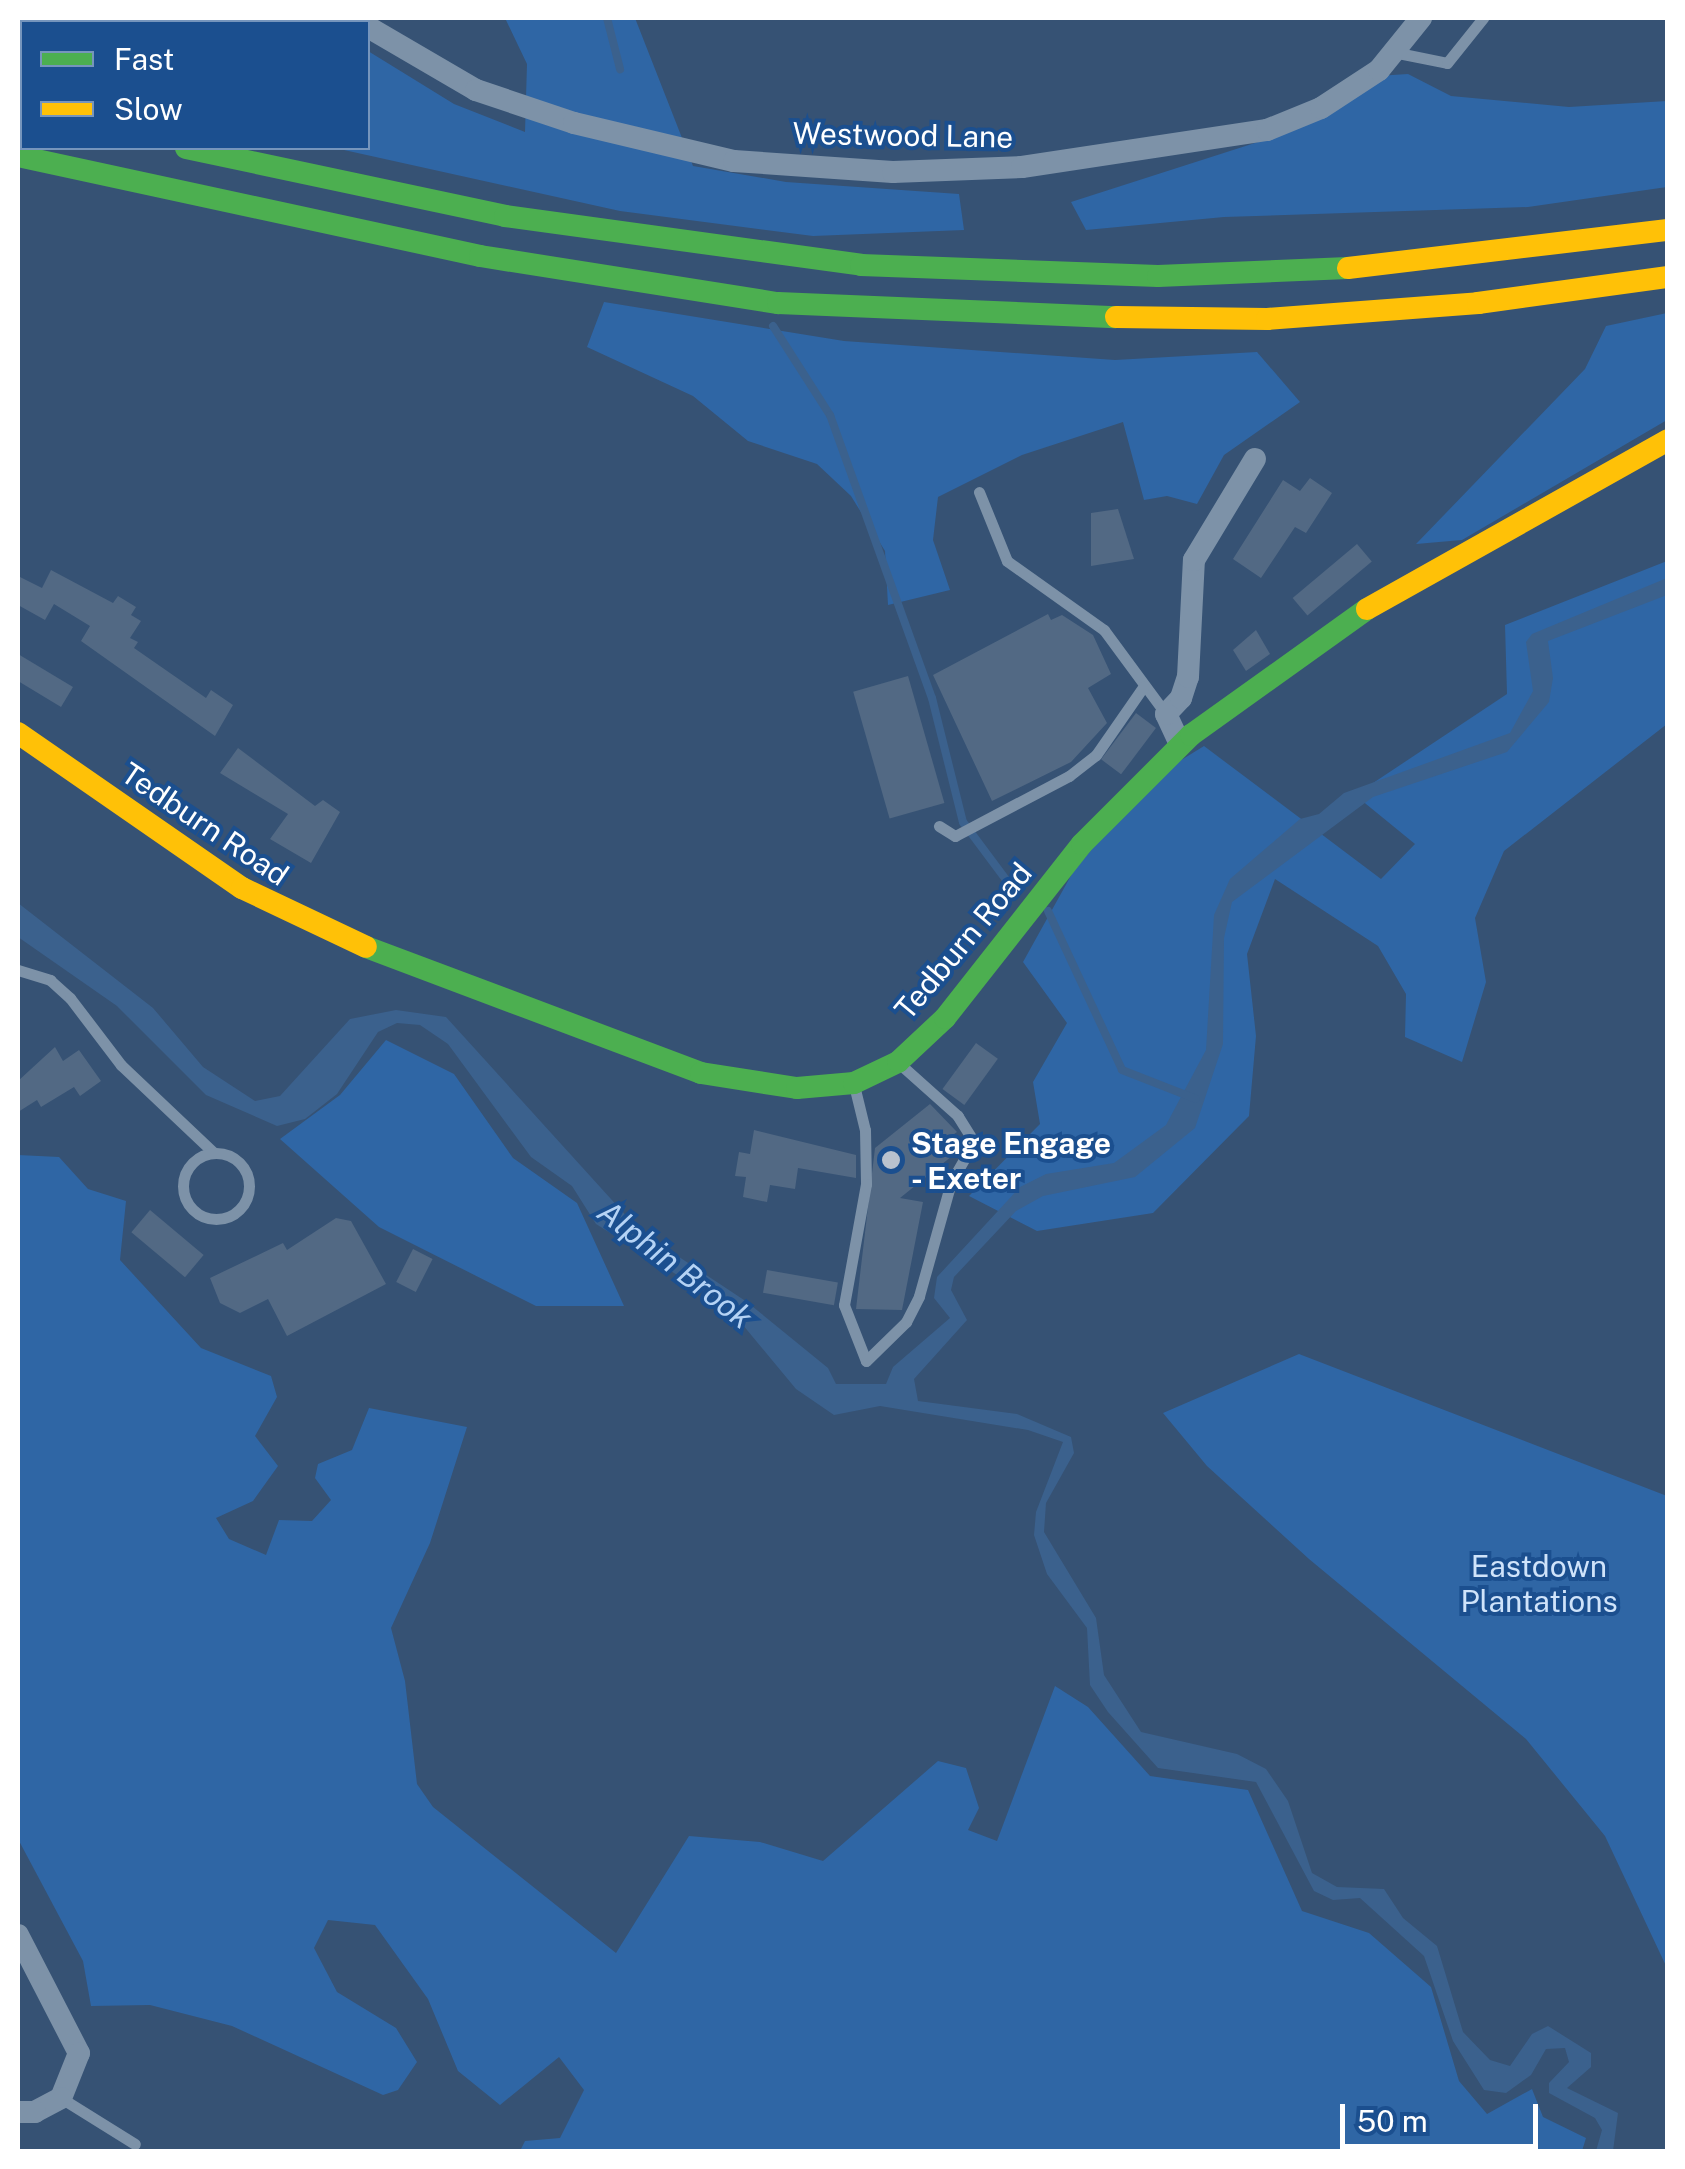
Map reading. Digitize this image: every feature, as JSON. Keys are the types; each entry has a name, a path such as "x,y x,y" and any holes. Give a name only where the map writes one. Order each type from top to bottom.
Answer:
{"main road":[{"path":"195,150 505,216 862,265 1158,276 1291,271 1396,266 1668,230"},
{"path":"18,156 480,256 778,303 982,316 1268,319 1478,304 1668,277"},
{"name":"Tedburn Road","path":"18,733 242,888 410,968 700,1074 797,1088 854,1083 898,1062 945,1018 1082,844 1180,744 1374,604 1668,440"}],"street":[{"name":"Westwood Lane","path":"370,29 476,90 574,123 734,161 893,172 1022,168 1267,130 1321,108 1398,53 1421,18"},
{"path":"1180,744 1166,714 1182,698 1188,677 1194,560 1254,459"},
{"path":"18,1935 78,2053 60,2098 35,2112 18,2112"}],"lane":[{"path":"1398,53 1447,63 1483,18"},
{"path":"980,492 1007,560 1092,620 1166,714"},
{"path":"940,826 955,836 990,820 1096,756 1143,687"},
{"path":"18,970 50,980 70,998 121,1065 214,1153 240,1162 250,1182 238,1212 218,1220 197,1214 182,1185 190,1165 214,1153"},
{"path":"854,1083 866,1130 866,1184 844,1305 866,1361 906,1322 919,1296 951,1182 974,1142 958,1116 898,1062"},
{"path":"60,2098 135,2144"}],"green space":[{"path":"505,18 635,18 693,166 786,182 959,194 964,230 813,236 620,211 344,150 370,150 370,52 454,104 525,132 527,64"},
{"path":"1408,74 1451,96 1569,107 1667,101 1667,187 1528,207 1224,217 1086,230 1071,202 1286,133 1377,76"},
{"path":"604,302 844,341 1115,360 1257,352 1300,402 1224,455 1197,504 1167,496 1144,500 1123,422 1022,455 938,497 933,540 950,590 888,605 885,551 851,496 817,464 748,441 693,396 587,347"},
{"path":"1667,313 1667,420 1462,540 1416,544 1585,369 1606,326"},
{"path":"1667,561 1667,724 1504,851 1475,918 1486,982 1462,1062 1405,1037 1406,994 1378,946 1275,879 1247,954 1256,1036 1249,1116 1153,1213 1037,1231 969,1196 1040,1124 1033,1082 1067,1023 1023,962 1073,872 1149,780 1204,746 1381,879 1415,844 1355,795 1507,694 1505,625"},
{"path":"386,1040 454,1074 513,1158 577,1203 624,1306 536,1306 379,1227 280,1139 340,1095"},
{"path":"18,1155 59,1157 88,1189 126,1201 120,1260 201,1348 271,1376 277,1397 255,1436 278,1466 253,1501 216,1518 229,1539 266,1555 279,1520 312,1521 331,1500 315,1478 318,1464 352,1450 369,1408 467,1427 430,1543 391,1628 405,1681 417,1784 433,1807 616,1953 689,1836 760,1842 823,1861 938,1761 966,1768 979,1808 968,1830 997,1841 1055,1686 1088,1707 1150,1776 1248,1790 1302,1911 1369,1933 1431,1987 1459,2081 1487,2114 1532,2089 1543,2117 1586,2138 1582,2151 520,2151 525,2141 560,2138 584,2090 559,2057 500,2105 458,2071 428,1999 375,1925 328,1920 314,1948 337,1992 396,2028 417,2062 398,2090 383,2095 232,2026 150,2005 91,2006 83,1961 18,1839"},
{"name":"Eastdown Plantations","path":"1299,1354 1667,1496 1667,1968 1605,1836 1526,1739 1309,1559 1207,1466 1163,1413"}],"water":[{"name":"Alphin Brook","path":"1667,578 1667,595 1548,641 1553,678 1549,702 1507,752 1373,797 1232,902 1224,938 1223,1044 1195,1128 1135,1177 1043,1196 1016,1211 954,1277 951,1290 967,1320 914,1379 918,1401 1017,1414 1071,1437 1074,1453 1046,1503 1044,1532 1096,1618 1104,1675 1141,1732 1237,1754 1266,1769 1288,1801 1312,1873 1337,1887 1384,1889 1403,1918 1437,1946 1463,2032 1490,2060 1510,2066 1532,2034 1548,2026 1591,2053 1591,2067 1567,2088 1618,2113 1613,2151 1596,2151 1602,2130 1595,2118 1549,2093 1549,2083 1569,2062 1565,2048 1546,2049 1531,2075 1506,2093 1484,2090 1453,2041 1424,1956 1360,1898 1333,1900 1314,1891 1256,1782 1158,1768 1108,1712 1090,1685 1087,1628 1047,1574 1034,1535 1036,1512 1063,1442 1028,1430 880,1406 834,1415 796,1389 728,1307 596,1224 572,1186 531,1157 448,1044 420,1025 397,1023 378,1032 337,1094 305,1119 277,1126 206,1095 117,1006 18,937 18,903 153,1008 203,1067 255,1101 280,1096 350,1019 396,1010 446,1017 640,1231 747,1302 828,1368 836,1384 886,1384 893,1367 950,1318 934,1298 937,1277 1020,1187 1046,1174 1114,1163 1166,1125 1206,1050 1214,915 1230,879 1300,819 1319,814 1344,793 1510,733 1533,691 1526,642 1532,634"}],"building":[{"path":"1310,478 1332,493 1306,533 1295,527 1261,578 1233,559 1283,480 1300,491"},
{"path":"1118,509 1134,559 1091,566 1091,513"},
{"path":"1357,544 1372,562 1307,616 1293,598"},
{"path":"51,570 113,603 118,596 136,607 131,615 141,621 130,638 138,642 134,648 206,698 211,690 233,705 215,736 81,641 90,626 54,604 45,620 18,605 18,576 42,588"},
{"path":"1048,614 1051,620 1062,615 1093,635 1111,674 1088,688 1107,723 1071,762 992,801 933,675"},
{"path":"1256,630 1270,654 1246,671 1233,650"},
{"path":"18,654 73,687 61,707 18,681"},
{"path":"908,676 944,803 890,819 853,692"},
{"path":"1136,713 1156,728 1121,774 1101,759"},
{"path":"238,748 315,806 323,800 340,812 311,863 270,839 288,814 220,773"},
{"path":"976,1043 998,1059 964,1105 942,1089"},
{"path":"55,1047 63,1061 79,1050 101,1081 80,1096 74,1087 41,1107 37,1100 18,1112 18,1081"},
{"path":"930,1104 957,1132 947,1139 957,1152 900,1198 923,1202 902,1310 856,1309 875,1148"},
{"path":"754,1130 856,1155 856,1178 798,1168 795,1189 770,1185 767,1202 743,1197 746,1177 735,1176 739,1152 750,1154"},
{"path":"150,1210 204,1255 185,1277 131,1232"},
{"path":"336,1218 351,1221 386,1284 287,1336 268,1299 240,1313 220,1303 210,1278 283,1243 287,1250"},
{"path":"413,1249 433,1259 416,1292 396,1282"},
{"path":"767,1270 838,1283 834,1305 763,1293"}],"waterway":[{"path":"607,18 620,69"},
{"path":"773,326 830,415 932,698 963,822 1016,893"},
{"path":"1048,911 1122,1070 1196,1099"}],"traffic: fast":[{"path":"195,150 505,216 861,265 1158,276 1348,268"},
{"path":"18,156 480,256 778,303 1116,317"},
{"path":"366,947 701,1073 797,1088 854,1083 898,1062 945,1018 1082,844 1191,735 1367,609"}],"traffic: slow":[{"path":"1348,268 1668,230"},
{"path":"1116,317 1267,319 1478,303 1668,277"},
{"path":"1367,609 1668,440"},
{"path":"18,733 242,888 366,947"}],"place":[{"name":"Stage Engage - Exeter","path":"891,1160"}]}
